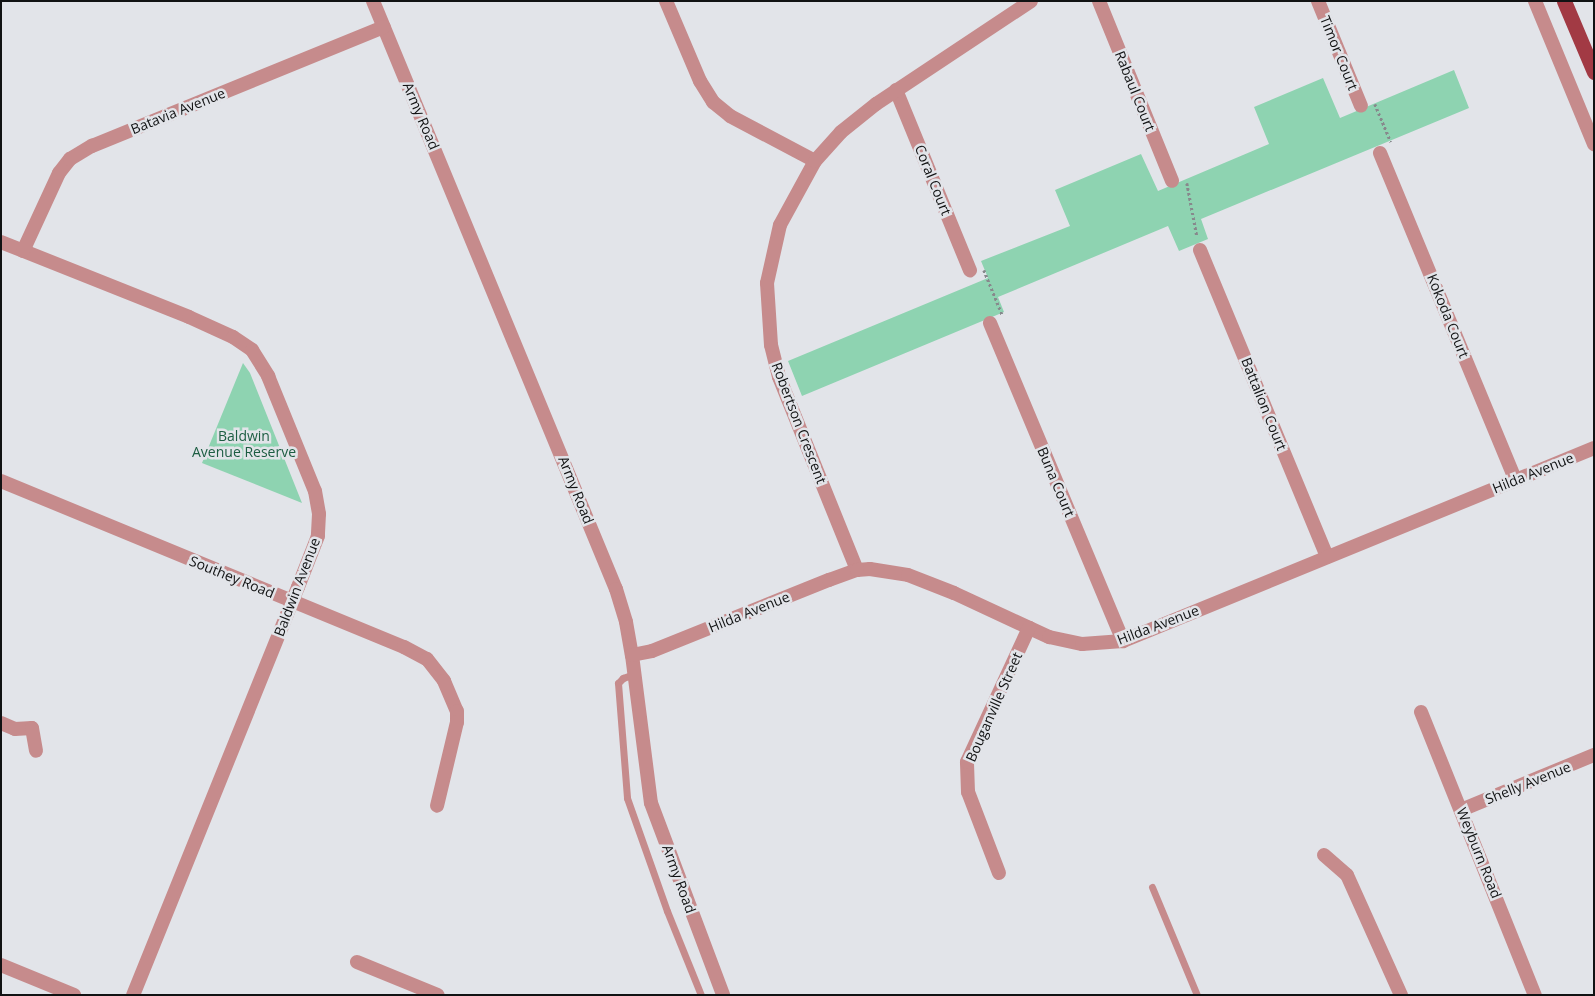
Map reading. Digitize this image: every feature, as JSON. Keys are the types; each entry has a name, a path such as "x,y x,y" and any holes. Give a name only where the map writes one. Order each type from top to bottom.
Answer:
{"main road":[{"path":"1564,1 1594,72"}],"street":[{"path":"666,1 700,81 713,102 730,116 815,161"},
{"name":"Robertson Crescent","path":"856,570 779,377 771,345 767,314 767,283 780,225 815,161 841,132 896,90 1031,1"},
{"name":"Rabaul Court","path":"1099,1 1172,181"},
{"name":"Timor Court","path":"1318,1 1361,106"},
{"path":"1535,1 1594,144"},
{"name":"Army Road","path":"377,2 384,27 616,589 626,622 632,655 651,803 723,995"},
{"name":"Batavia Avenue","path":"23,251 59,173 70,159 92,146 384,27"},
{"name":"Coral Court","path":"896,90 975,266"},
{"name":"Kokoda Court","path":"1380,153 1515,479"},
{"name":"Baldwin Avenue","path":"1,242 189,317 233,337 252,350 268,376 315,491 319,514 318,536 133,995"},
{"name":"Battalion Court","path":"1200,250 1327,557"},
{"name":"Buna Court","path":"990,323 1123,641"},
{"name":"Hilda Avenue","path":"632,655 652,651 856,570 870,569 908,575 954,593 1049,637 1082,644 1123,641 1594,448"},
{"name":"Southey Road","path":"1,481 404,647 427,659 444,680 454,700 457,722 437,806"},
{"name":"Bouganville Street","path":"999,873 968,792 967,762 1029,628"},
{"name":"Weyburn Road","path":"1421,712 1535,995"},
{"path":"1,723 16,729 32,728 36,751"},
{"name":"Shelly Avenue","path":"1462,810 1594,755"},
{"path":"1324,855 1347,875 1401,995"},
{"path":"357,962 438,995"},
{"path":"1,965 74,995"}],"lane":[{"path":"634,674 623,678 618,683 628,798 667,912 701,995"},
{"path":"1152,888 1197,995"}],"path":[{"path":"1375,102 1391,142"},
{"path":"1186,179 1200,250"},
{"path":"975,266 1002,314"}],"green space":[{"path":"1454,70 1469,108 1201,219 1208,239 1179,251 1168,226 998,297 1004,312 802,396 788,361 988,278 981,261 1070,226 1055,190 1141,154 1158,191 1269,144 1254,107 1323,78 1340,118"},
{"name":"Baldwin Avenue Reserve","path":"243,363 250,373 302,503 202,463"}]}
